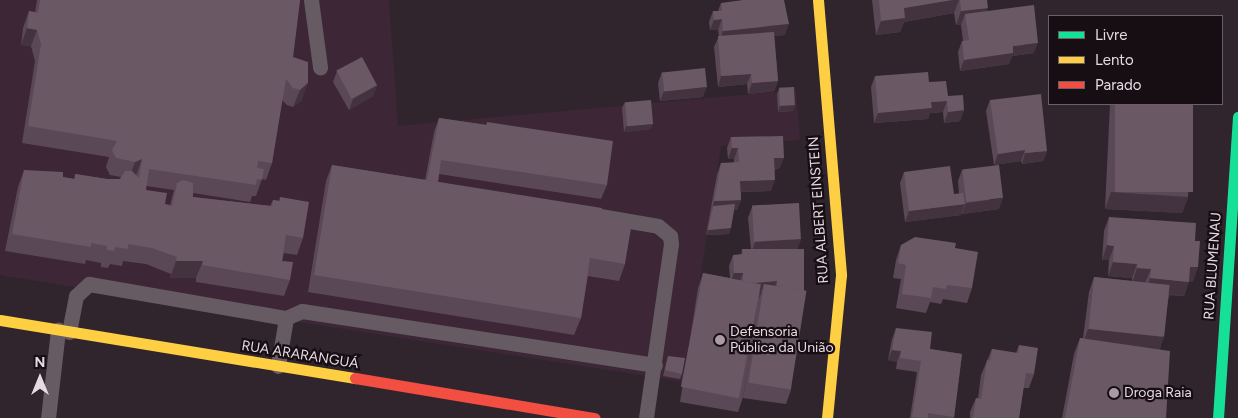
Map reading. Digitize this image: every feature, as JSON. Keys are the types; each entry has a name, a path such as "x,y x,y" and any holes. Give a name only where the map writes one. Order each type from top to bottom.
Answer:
{"street":[{"name":"RUA ALBERT EINSTEIN","path":"818,0 841,275 838,325 827,418"},
{"name":"RUA BLUMENAU","path":"1218,418 1238,117"},
{"name":"RUA ARARANGUÁ","path":"0,320 595,418"}],"lane":[{"path":"311,0 320,67"},
{"path":"566,210 658,226 670,236 655,365 646,418"},
{"path":"48,418 64,331 76,296 89,284 286,318 302,311 655,365"},
{"path":"278,366 286,318"}],"shaded area":[{"path":"0,0 389,0 398,126 796,90 800,140 721,146 684,382 4,276 0,274"}],"building":[{"path":"40,0 300,0 293,57 308,62 308,83 300,90 293,88 286,79 272,163 258,161 257,168 264,169 262,180 257,179 256,185 149,169 146,190 167,193 165,204 172,206 177,183 183,180 193,183 193,197 272,206 273,200 280,201 280,197 309,202 303,238 286,235 282,261 293,262 290,280 202,265 203,261 176,261 177,257 152,248 128,244 128,249 115,247 114,251 107,250 107,246 91,243 91,247 12,234 24,170 63,172 63,177 75,179 75,174 120,179 125,171 132,171 139,178 142,159 135,162 116,158 112,150 117,141 28,126 41,44 37,30 27,28 29,11 38,13"},
{"path":"743,0 784,0 789,24 723,31 722,19 714,20 713,11 722,11 721,3"},
{"path":"879,0 952,0 904,8 905,18 881,21"},
{"path":"960,0 987,0 988,8 961,11"},
{"path":"1034,5 1038,43 1013,46 1013,53 964,60 962,41 969,40 965,14"},
{"path":"774,32 778,81 752,83 751,74 721,76 718,36"},
{"path":"362,57 377,85 351,99 336,71"},
{"path":"705,68 707,87 664,91 662,72"},
{"path":"928,72 929,82 946,81 948,96 963,95 964,110 948,112 947,101 931,102 932,108 878,113 875,76"},
{"path":"794,87 795,105 780,106 779,88"},
{"path":"1041,94 1047,151 1025,153 1025,150 998,154 990,100"},
{"path":"651,100 653,124 627,126 625,102"},
{"path":"1115,105 1193,105 1193,192 1115,192"},
{"path":"439,118 487,125 487,122 613,141 607,185 441,160 438,182 427,180"},
{"path":"783,136 784,158 774,158 775,180 740,181 741,200 714,201 721,163 739,162 738,148 732,148 731,137"},
{"path":"332,165 602,208 601,216 632,222 625,264 590,258 581,318 314,275"},
{"path":"999,165 1003,198 966,202 962,170"},
{"path":"950,166 954,194 963,193 965,204 909,211 904,172"},
{"path":"799,203 801,239 754,241 752,205"},
{"path":"735,204 731,228 708,230 713,206"},
{"path":"1109,217 1196,223 1195,241 1200,241 1198,267 1190,267 1189,282 1150,278 1151,269 1137,268 1137,264 1113,262 1114,246 1107,245"},
{"path":"915,237 956,243 955,248 978,252 972,288 947,285 946,289 933,287 931,298 902,294 906,265 898,263 901,245"},
{"path":"742,249 804,249 804,291 777,286 777,281 755,283 743,281 743,273 734,273 733,255 743,254"},
{"name":"Defensoria Pública da União","path":"703,273 761,284 739,398 681,387"},
{"path":"1094,277 1170,285 1164,337 1089,329"},
{"path":"764,284 806,291 791,389 748,383"},
{"path":"896,328 932,332 930,349 962,354 954,417 928,413 928,418 912,417 921,361 900,358 901,351 892,350"},
{"name":"Droga Raia","path":"1080,338 1170,351 1166,418 1065,418"},
{"path":"1019,345 1038,348 1034,374 1026,373 1019,418 973,418 976,398 981,399 987,360 990,361 992,349 1018,353"},
{"path":"668,356 685,358 682,374 665,370"}],"traffic: fast":[{"path":"1218,418 1238,117"}],"traffic: slow":[{"path":"818,0 841,275 827,418"},
{"path":"0,320 355,378"}],"traffic: jam":[{"path":"355,378 595,418"}],"place":[{"name":"Defensoria Pública da União","path":"720,340"},
{"name":"Droga Raia","path":"1114,393"}]}
